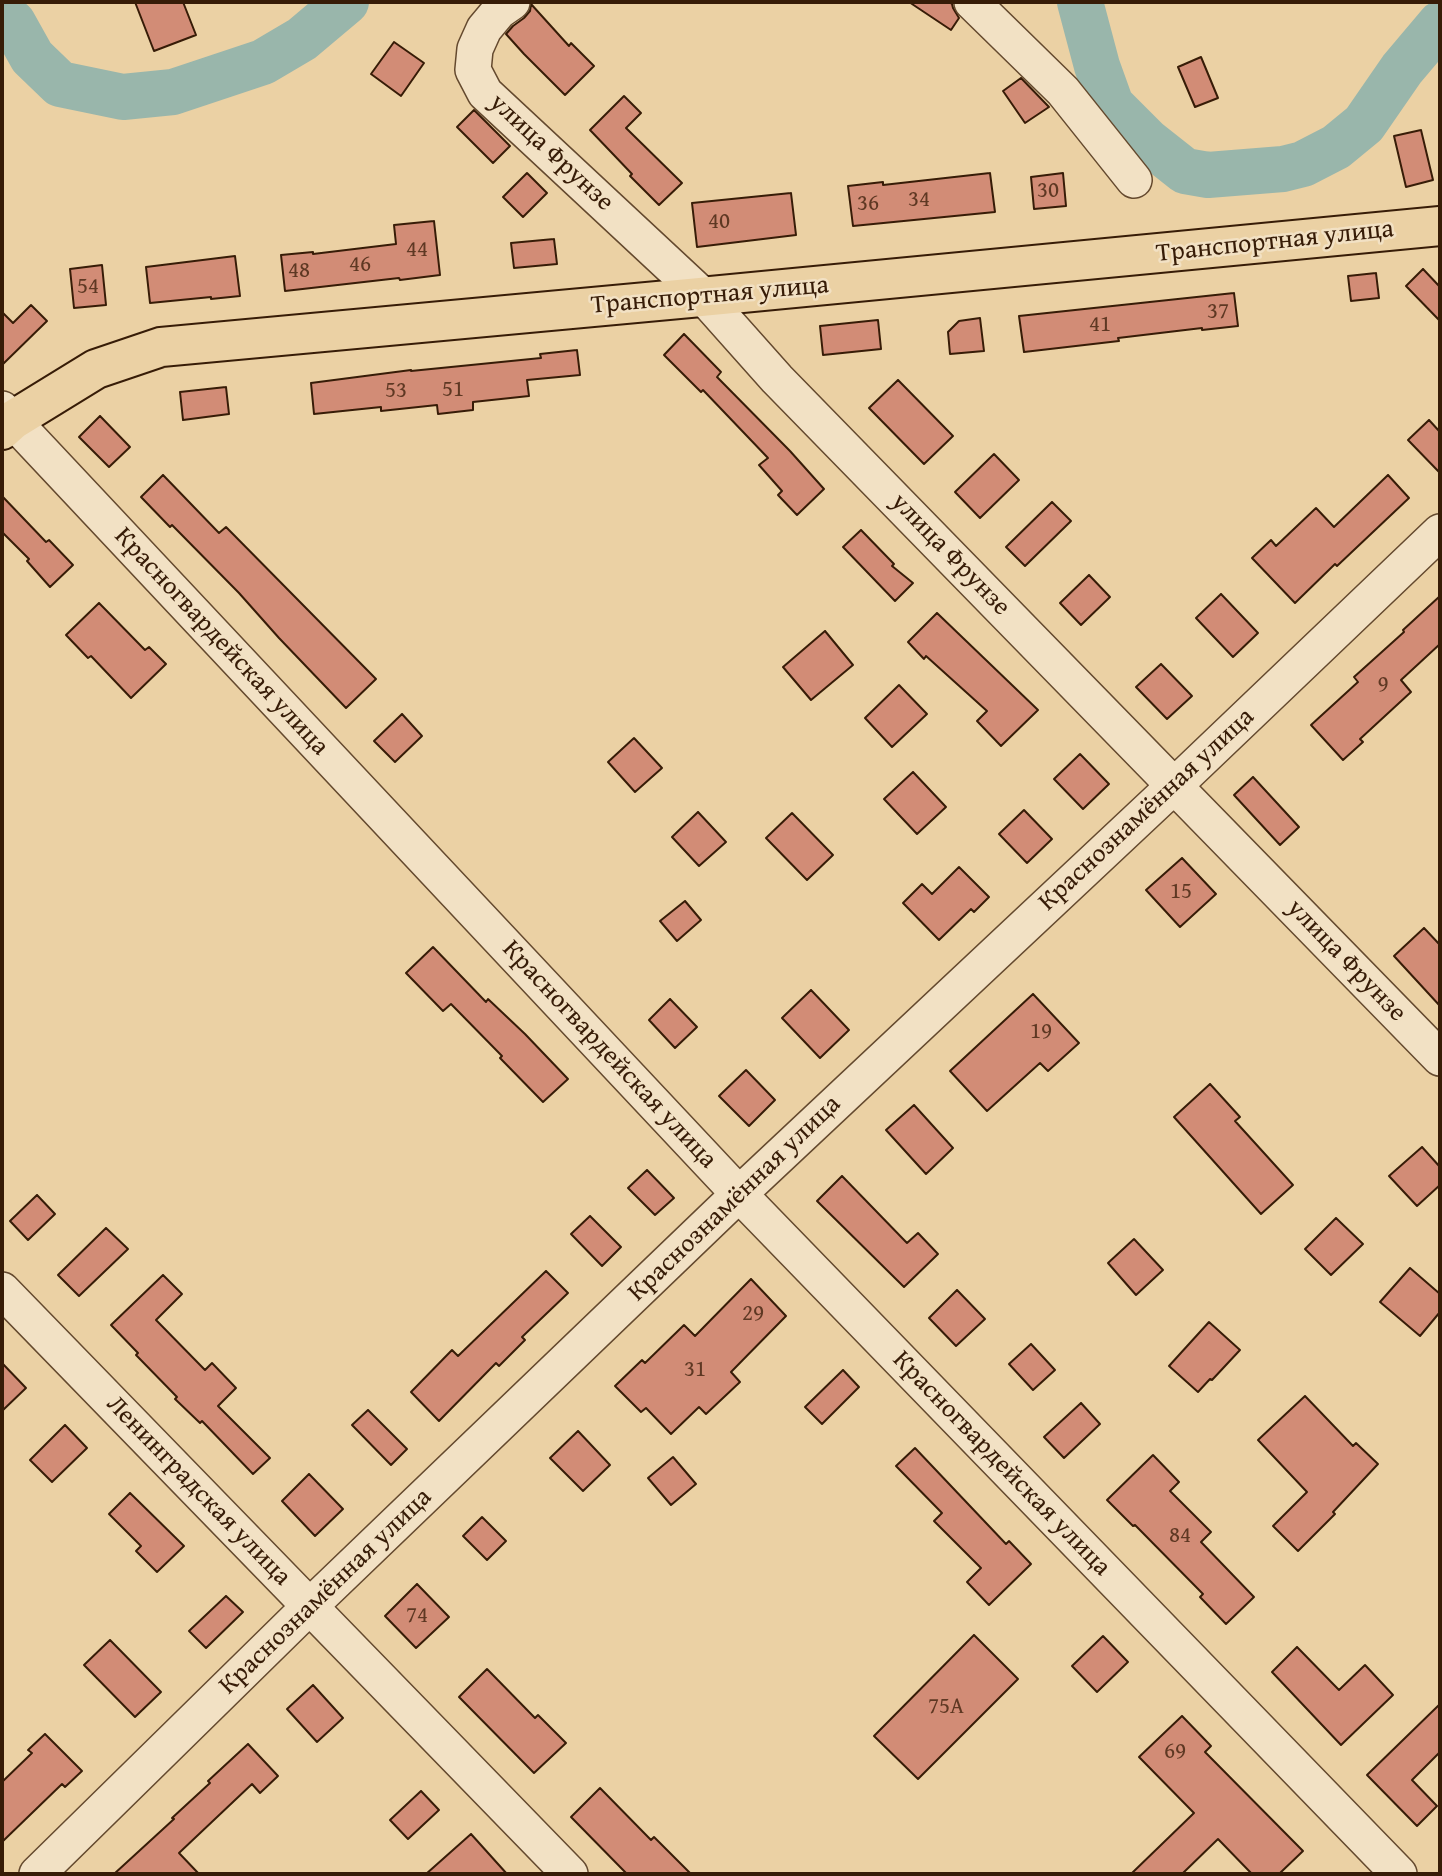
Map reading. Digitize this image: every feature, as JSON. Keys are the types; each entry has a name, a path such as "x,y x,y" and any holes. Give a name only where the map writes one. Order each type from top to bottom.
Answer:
{"main road":[{"name":"Транспортная улица","path":"5,420 96,369 161,347 1440,226"}],"street":[{"name":"улица Фрунзе","path":"512,2 499,11 484,29 475,49 473,70 485,93 704,297 777,379 1440,1058"},
{"path":"972,2 1063,91 1134,180"},
{"name":"Красногвардейская улица","path":"5,420 739,1194 1399,1874"},
{"name":"Краснознамённая улица","path":"37,1874 310,1606 739,1194 1440,532"},
{"name":"Ленинградская улица","path":"2,1290 570,1874"}],"building":[{"path":"135,2 183,2 196,35 154,51"},
{"path":"909,2 949,2 959,18 951,30"},
{"path":"531,4 569,46 571,43 594,66 565,95 506,34 530,11"},
{"path":"394,42 424,63 401,96 371,74"},
{"path":"1201,57 1218,98 1195,107 1178,67"},
{"path":"1021,78 1049,107 1025,123 1003,91"},
{"path":"624,96 641,113 626,128 682,183 659,205 590,130"},
{"path":"474,110 510,146 493,163 457,127"},
{"path":"1421,130 1433,180 1406,187 1394,136"},
{"path":"527,173 547,193 523,217 503,197"},
{"path":"990,173 995,212 853,226 848,186 883,182 883,185"},
{"path":"1063,173 1066,206 1034,209 1031,177"},
{"path":"791,193 796,235 697,247 692,203"},
{"path":"434,221 440,275 285,291 281,255 396,244 394,225"},
{"path":"554,239 557,264 514,268 511,243"},
{"path":"235,256 240,296 150,303 146,267"},
{"path":"102,265 106,305 74,308 70,269"},
{"path":"1423,269 1440,287 1440,321 1406,286"},
{"path":"1376,273 1379,298 1351,301 1348,276"},
{"path":"1234,293 1238,326 1118,338 1119,341 1024,352 1019,316"},
{"path":"31,305 47,321 2,365 2,312 13,323"},
{"path":"980,318 984,351 950,354 948,332 959,321"},
{"path":"878,320 881,349 823,355 820,326"},
{"path":"684,334 721,372 717,377 824,489 797,515 778,495 782,491 759,465 768,458 703,390 701,392 664,355"},
{"path":"577,350 580,375 527,380 529,396 473,402 473,410 438,414 437,405 314,414 311,383 411,370 541,358 540,354"},
{"path":"898,380 953,436 924,464 869,408"},
{"path":"226,387 229,414 183,420 180,392"},
{"path":"100,416 130,447 109,467 79,437"},
{"path":"1429,420 1440,432 1440,473 1408,440"},
{"path":"994,454 1019,480 980,518 955,492"},
{"path":"163,475 219,533 226,527 376,679 346,708 239,593 141,497"},
{"path":"1388,475 1409,498 1295,603 1252,558 1271,540 1276,546 1316,508 1334,527"},
{"path":"2,496 46,542 49,540 73,565 50,587 27,561 29,559 2,532"},
{"path":"1052,502 1071,521 1025,566 1006,547"},
{"path":"861,530 894,564 892,566 913,583 895,601 843,547"},
{"path":"1089,575 1110,597 1081,625 1060,603"},
{"path":"1221,594 1258,633 1233,657 1196,618"},
{"path":"1440,596 1440,644 1401,680 1411,692 1360,739 1363,742 1343,760 1311,725 1358,682 1354,677"},
{"path":"99,603 145,650 149,647 166,664 131,698 91,656 88,658 66,635"},
{"path":"937,613 1038,710 1001,746 977,721 987,711 926,656 924,659 908,642"},
{"path":"825,631 853,665 811,700 783,667"},
{"path":"1161,664 1192,696 1167,719 1136,687"},
{"path":"899,685 927,714 892,747 865,718"},
{"path":"402,714 422,736 395,762 374,741"},
{"path":"634,738 662,768 635,792 608,762"},
{"path":"1080,754 1109,784 1083,809 1054,779"},
{"path":"913,772 946,807 917,834 884,799"},
{"path":"1253,777 1299,827 1280,845 1234,795"},
{"path":"1024,810 1052,839 1027,863 999,834"},
{"path":"698,812 726,842 699,866 672,837"},
{"path":"792,813 833,855 807,880 766,838"},
{"path":"1182,858 1216,894 1180,927 1146,890"},
{"path":"959,867 989,897 974,912 971,909 939,940 903,903 922,884 932,894"},
{"path":"685,901 701,920 677,941 660,921"},
{"path":"1424,928 1440,945 1440,1006 1394,956"},
{"path":"433,947 486,1002 488,999 568,1079 543,1102 451,1004 443,1011 406,973"},
{"path":"811,990 849,1030 820,1058 782,1018"},
{"path":"1033,994 1079,1043 1048,1071 1040,1063 987,1111 950,1071"},
{"path":"670,999 697,1027 675,1048 649,1020"},
{"path":"746,1070 775,1100 749,1126 719,1096"},
{"path":"1210,1084 1240,1117 1235,1121 1293,1185 1261,1214 1174,1117"},
{"path":"914,1105 953,1148 926,1174 886,1130"},
{"path":"1422,1147 1440,1167 1440,1185 1417,1206 1389,1176"},
{"path":"647,1170 674,1198 655,1215 628,1188"},
{"path":"842,1176 907,1243 918,1233 938,1254 904,1287 817,1201"},
{"path":"37,1195 55,1214 28,1240 10,1221"},
{"path":"590,1216 621,1247 602,1266 571,1234"},
{"path":"1336,1218 1363,1244 1331,1275 1305,1249"},
{"path":"106,1228 128,1249 79,1296 58,1275"},
{"path":"1134,1239 1163,1270 1136,1295 1108,1263"},
{"path":"1410,1268 1440,1294 1440,1312 1420,1336 1380,1302"},
{"path":"546,1271 568,1293 522,1337 525,1340 499,1366 496,1363 439,1421 411,1392 452,1350 458,1356"},
{"path":"163,1275 182,1294 156,1320 205,1370 212,1363 236,1388 218,1406 270,1458 253,1474 202,1421 200,1423 175,1399 177,1397 111,1325"},
{"path":"751,1279 786,1316 731,1372 740,1382 706,1414 699,1407 671,1434 646,1408 641,1412 615,1386 642,1360 645,1363 684,1325 695,1336"},
{"path":"957,1290 985,1319 956,1346 929,1318"},
{"path":"1209,1322 1240,1350 1198,1392 1169,1366"},
{"path":"1031,1344 1055,1370 1033,1390 1009,1364"},
{"path":"2,1363 26,1388 2,1411"},
{"path":"843,1370 859,1387 822,1424 805,1407"},
{"path":"1305,1396 1353,1446 1356,1443 1378,1464 1333,1512 1335,1514 1298,1551 1273,1526 1307,1492 1258,1440"},
{"path":"1081,1403 1100,1424 1064,1458 1044,1437"},
{"path":"368,1410 407,1449 391,1465 352,1425"},
{"path":"65,1425 87,1448 52,1482 30,1460"},
{"path":"578,1431 610,1465 583,1491 550,1458"},
{"path":"915,1448 1006,1544 1009,1541 1031,1564 989,1605 967,1582 981,1568 934,1521 942,1513 896,1466"},
{"path":"1153,1455 1179,1482 1170,1491 1211,1532 1201,1542 1254,1597 1226,1624 1200,1597 1203,1594 1107,1500"},
{"path":"673,1457 696,1484 671,1505 648,1478"},
{"path":"309,1474 343,1509 315,1536 282,1501"},
{"path":"130,1493 184,1546 157,1572 136,1551 141,1546 109,1514"},
{"path":"482,1517 506,1541 487,1560 463,1536"},
{"path":"417,1584 449,1617 416,1648 385,1616"},
{"path":"226,1596 243,1612 206,1648 189,1631"},
{"path":"974,1635 1018,1679 918,1779 874,1736"},
{"path":"1103,1636 1128,1662 1097,1692 1072,1666"},
{"path":"110,1640 161,1692 135,1717 84,1665"},
{"path":"1297,1647 1339,1690 1365,1665 1393,1695 1341,1745 1272,1672"},
{"path":"487,1669 535,1718 538,1715 566,1743 534,1773 459,1697"},
{"path":"313,1685 343,1718 317,1742 287,1709"},
{"path":"1440,1704 1440,1752 1412,1780 1437,1806 1417,1826 1367,1775"},
{"path":"1182,1716 1211,1746 1205,1752 1303,1851 1279,1874 1252,1874 1218,1839 1182,1874 1131,1874 1194,1813 1139,1757"},
{"path":"45,1734 82,1771 65,1787 62,1784 2,1842 2,1782 32,1753 28,1750"},
{"path":"248,1744 278,1776 260,1793 252,1784 179,1853 199,1874 114,1874 174,1819 172,1818 210,1783 208,1781"},
{"path":"600,1788 651,1840 654,1837 691,1874 627,1874 571,1817"},
{"path":"421,1791 439,1810 408,1839 390,1820"},
{"path":"471,1834 507,1874 426,1874"}],"waterway":[{"path":"2,13 13,23 32,57 60,84 123,97 173,92 263,62 302,39 346,2"},
{"path":"1080,2 1097,66 1111,105 1147,141 1185,171 1208,175 1283,169 1303,164 1336,147 1364,124 1402,69 1440,24"}]}
